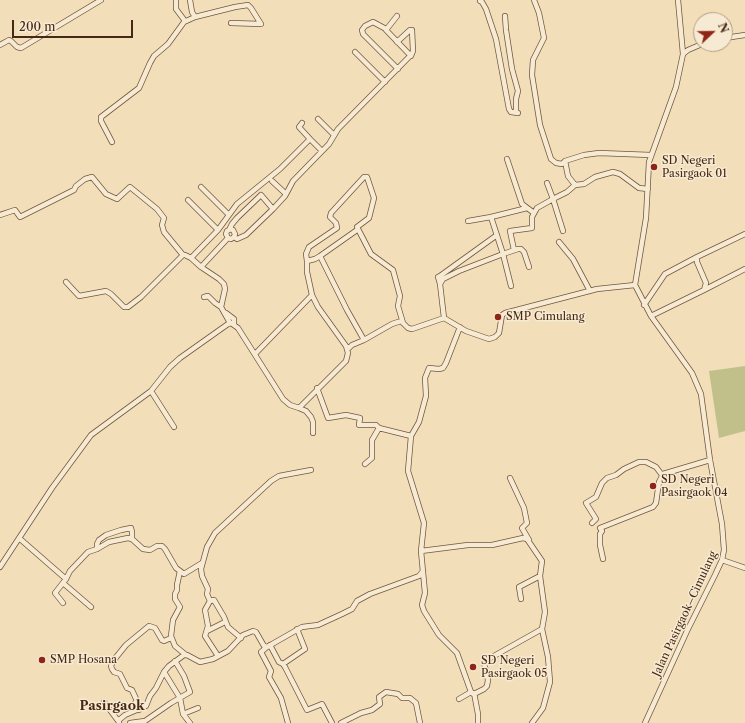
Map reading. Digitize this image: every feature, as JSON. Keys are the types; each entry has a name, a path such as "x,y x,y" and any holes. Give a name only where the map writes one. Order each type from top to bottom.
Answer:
{"street":[{"path":"0,45 8,40 12,41 17,47 21,48 101,0"},
{"path":"176,0 176,9 185,21"},
{"path":"190,0 192,12 195,17"},
{"path":"478,1 485,0"},
{"path":"534,0 539,13 544,37 533,63 532,75 540,125 550,157 556,163 562,164 565,161 584,155 599,153 652,155"},
{"path":"357,230 371,254 393,270 400,296 398,306 403,323 408,328 412,329 444,318 485,338 493,338 499,333 502,315 505,313 590,291 613,286 634,284 646,218 649,162 676,87 683,54 678,0"},
{"path":"478,1 482,2 486,9 496,39 509,109 511,112 517,113 516,99 518,91 512,68 505,16"},
{"path":"112,142 101,121 101,117 140,87 154,56 168,44 185,21 195,17 248,5 261,24 231,23"},
{"path":"386,29 396,16"},
{"path":"398,69 363,34 362,30 373,22 386,29 410,56"},
{"path":"201,268 228,238 234,237 237,239 246,235 273,208 286,194 293,181 322,151 338,130 410,56 412,51 412,30 410,30 397,42"},
{"path":"733,37 745,35"},
{"path":"683,54 693,48"},
{"path":"355,52 385,82"},
{"path":"318,119 334,135"},
{"path":"302,123 299,126 322,151"},
{"path":"192,258 218,230 237,204 280,169 310,139"},
{"path":"507,159 521,201 534,213"},
{"path":"565,161 568,176 575,184"},
{"path":"514,250 510,231 532,228 534,213 539,206 567,192 575,184 584,184 595,177 613,172 620,174 639,188 648,189"},
{"path":"299,408 346,360 348,353 346,346 318,307 312,295 307,272 306,254 309,247 336,228 336,223 330,218 331,213 366,176 374,198 369,218 357,226 357,230 320,256 307,261"},
{"path":"0,215 15,210 20,217 74,190 76,186 85,179 92,177 106,194 117,199 130,187 157,209 164,218 162,226 164,232 183,255 192,258 201,268 219,279 224,284 225,289 222,309"},
{"path":"272,181 286,194"},
{"path":"547,183 563,231"},
{"path":"201,187 229,215"},
{"path":"228,238 226,234 232,224 261,195 273,208"},
{"path":"188,200 218,230"},
{"path":"468,221 527,208"},
{"path":"491,217 503,254 511,286"},
{"path":"229,230 234,231 234,237"},
{"path":"644,305 668,272 745,234"},
{"path":"444,318 438,277 497,235"},
{"path":"559,242 573,259 590,291"},
{"path":"440,284 444,279 460,271 519,249 523,251 529,267"},
{"path":"66,282 79,296 106,291 124,307 128,307 141,297 183,255"},
{"path":"320,256 364,340"},
{"path":"697,257 697,262 706,283 704,290"},
{"path":"651,316 745,269"},
{"name":"Jalan Pasirgaok–Cimulang","path":"634,284 651,316 697,382 703,402 710,460 724,539 722,560 687,631 645,723"},
{"path":"255,354 312,295"},
{"path":"204,297 208,296 222,309 232,324 238,328 283,399 290,405 306,411 311,416 313,422 313,433"},
{"path":"346,346 348,348 392,324 400,321 403,323"},
{"path":"0,567 52,488 92,435 151,391 173,364 180,358 232,324"},
{"path":"460,327 443,368 429,368 425,378 426,396 418,422 411,436 408,471 424,521 424,536 421,551 425,590 425,597 422,604 423,608 441,636 453,646 458,653 473,693 478,714 478,723"},
{"path":"317,388 328,418 346,415 360,418 359,425 376,425 379,428 411,436"},
{"path":"151,391 174,427"},
{"path":"366,464 372,458 372,440 379,428"},
{"path":"603,559 600,545 600,534 602,530 600,528 653,507 656,503 659,482 662,475 710,460"},
{"path":"592,523 596,518 586,503 596,497 602,483 607,478 616,475 624,469 639,462 646,462 656,467 662,475"},
{"path":"210,601 207,594 208,589 201,573 202,563 207,547 215,533 268,484 279,476 311,470"},
{"path":"510,478 524,508 527,523 522,528 542,561 540,576 545,612 542,629 547,652 550,682 543,708 532,723"},
{"path":"97,549 99,540 106,535 121,530 131,528 132,539"},
{"path":"19,538 91,607"},
{"path":"63,603 55,593 65,581 74,566 87,553 110,542 124,538 132,539 143,549 150,550 156,546 162,546 176,568 184,574 202,563"},
{"path":"421,551 468,545 495,545 524,538 527,538 530,542"},
{"path":"722,560 745,568"},
{"path":"180,571 175,594 175,599 180,607 171,625 171,638 175,646 186,655 201,662 228,651 245,633 255,631 264,646 268,646 279,662 283,664 307,710 322,704 332,723"},
{"path":"288,723 282,698 270,677 271,670 261,652 268,646 305,626 318,626 352,609 357,601 370,594 419,576 423,571"},
{"path":"521,599 519,587 540,576"},
{"path":"210,601 214,600 224,616 228,627 241,638"},
{"path":"210,601 205,610 208,626 205,638 218,656"},
{"path":"207,631 225,622"},
{"path":"139,710 134,704 137,701 132,690 127,688 120,674 112,670 111,666 113,661 126,645 149,626 155,628 162,640 164,641 171,638"},
{"path":"459,699 486,688 488,684 484,663 485,661 542,629"},
{"path":"283,664 305,649 297,630"},
{"path":"104,702 119,723 125,715 139,710 148,704 150,696 168,666 186,655"},
{"path":"130,723 149,721 190,692 184,676 175,661"},
{"path":"164,672 180,698 184,714 190,723"},
{"path":"341,723 361,713 372,710 380,704 379,697 386,692 398,694 402,698 410,698 416,703 420,723"},
{"path":"184,714 198,708"}],"shaded area":[{"path":"745,366 745,431 719,438 709,371"}],"place":[{"name":"SD Negeri Pasirgaok 01","path":"654,167"},
{"name":"SMP Cimulang","path":"498,317"},
{"name":"SD Negeri Pasirgaok 04","path":"653,486"},
{"name":"SMP Hosana","path":"42,660"},
{"name":"SD Negeri Pasirgaok 05","path":"473,667"}],"district":[{"name":"Pasirgaok","path":"112,706"}]}
